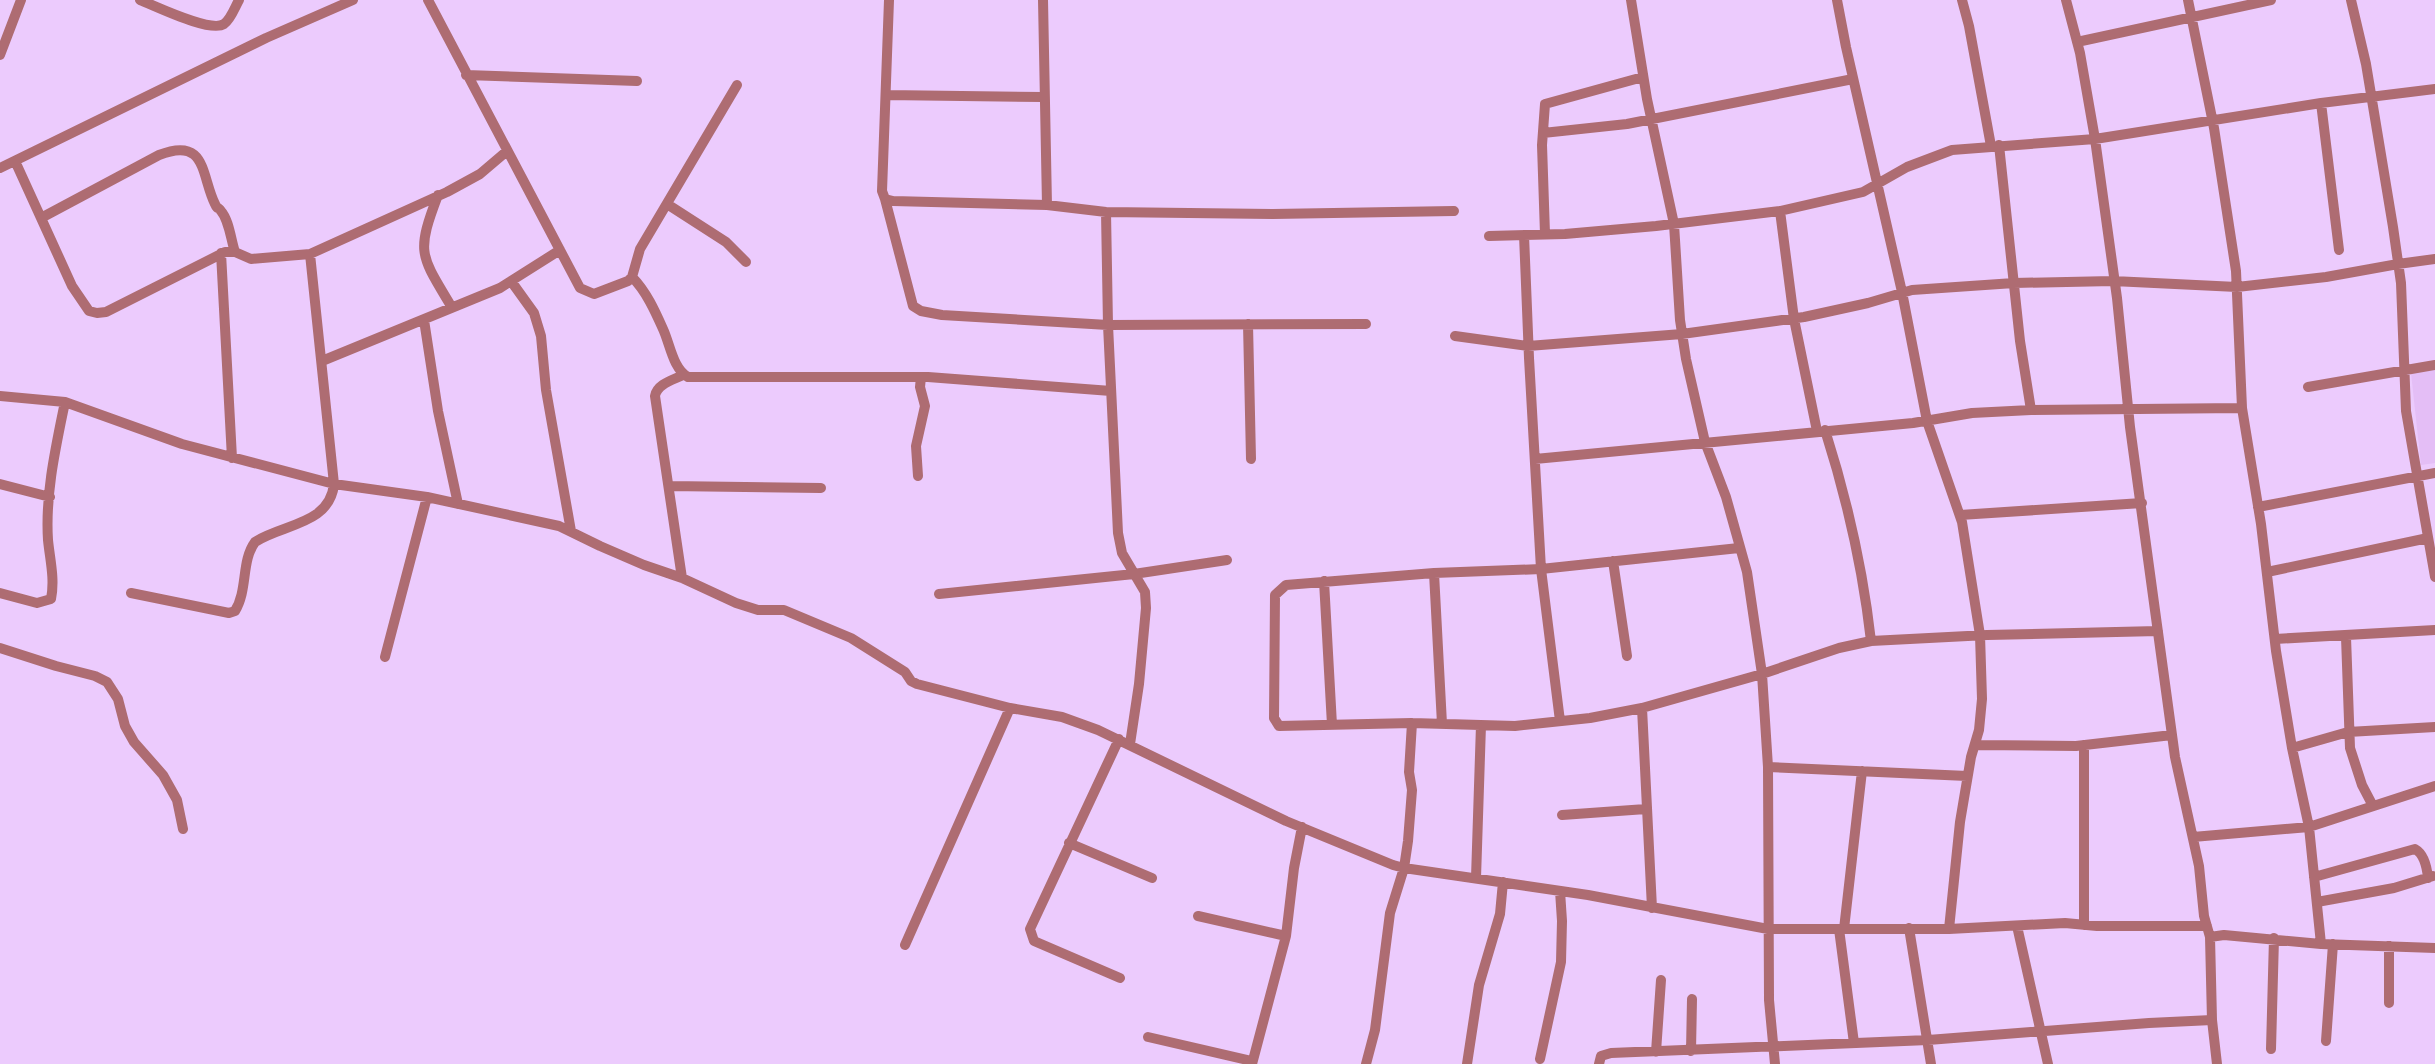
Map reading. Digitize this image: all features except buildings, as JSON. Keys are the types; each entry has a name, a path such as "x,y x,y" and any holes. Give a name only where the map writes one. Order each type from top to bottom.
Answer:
{"street":[{"path":"0,55 21,0"},
{"path":"142,0 195,22 215,27 227,22 239,0"},
{"path":"0,168 266,38 353,0"},
{"path":"428,0 580,288 586,292 594,294 628,281 632,277 640,249 738,85"},
{"path":"890,0 882,191 913,306 916,309 942,315 1108,325 1366,324"},
{"path":"1043,0 1043,97 1047,205"},
{"path":"1631,0 1651,119 1674,224 1682,334 1705,442 1726,497 1747,572 1762,674 1768,767 1769,1000 1775,1064"},
{"path":"1837,0 1853,79 1879,184 1927,421 1960,514 1980,635 1982,699 1960,822 1949,929"},
{"path":"1962,0 1995,145 2031,410"},
{"path":"2066,0 2077,42 2095,139 2114,280 2128,410 2172,735 2193,837 2208,932 2212,1020 2217,1064"},
{"path":"2188,0 2213,120 2237,287 2242,408 2292,748 2309,827 2321,944"},
{"path":"2077,42 2271,0"},
{"path":"2351,0 2371,96 2401,283 2406,411 2435,577"},
{"path":"466,75 637,81"},
{"path":"1545,234 1543,133 1546,103 1643,77"},
{"path":"1543,133 1627,124 1853,79"},
{"path":"1490,236 1674,224 1780,211 1863,192 1907,167 1937,154 1995,145 2095,139 2321,103 2435,88"},
{"path":"886,95 1043,97"},
{"path":"2321,103 2339,250"},
{"path":"41,218 159,155 172,150 184,150 204,166 214,203 222,212 235,252"},
{"path":"15,160 72,286 88,311 97,313 105,312 221,254 235,252 251,259 310,254 480,174 507,152"},
{"path":"438,195 423,242 424,257 451,306"},
{"path":"885,199 1047,205 1106,213 1454,212"},
{"path":"667,204 726,243 746,261"},
{"path":"1780,211 1794,319 1821,431 1838,470 1865,591 1871,641"},
{"path":"1106,213 1108,325 1118,533 1122,553 1145,592 1146,608 1139,684 1130,744"},
{"path":"1524,235 1541,569 1560,721"},
{"path":"322,361 424,320 451,306 500,288 560,250"},
{"path":"221,254 232,458"},
{"path":"131,593 230,613 235,611 241,599 249,555 255,542 296,526 323,508 332,496 333,483 322,361 310,254"},
{"path":"1455,336 1528,346 1682,334 1794,319 1868,303 1912,290 2014,283 2114,280 2237,287 2326,277 2435,259"},
{"path":"632,277 641,286 683,375 688,378 921,377 1111,391"},
{"path":"511,281 534,314 541,336 546,390 571,531"},
{"path":"424,320 438,411 458,504"},
{"path":"1248,324 1251,459"},
{"path":"2308,387 2435,365"},
{"path":"682,578 655,396 656,390 660,387 683,375"},
{"path":"918,476 916,446 925,406 920,387 921,377"},
{"path":"0,396 65,402 182,444 333,483 427,497 559,526 644,565 682,578 736,603 758,610 784,610 851,638 905,672 911,681 917,684 1010,708 1062,717 1119,739 1217,790 1404,868 1560,891 1768,929 1949,929 2065,923 2208,932 2321,944 2435,948"},
{"path":"0,593 37,603 51,600 53,589 48,539 50,497 54,455 65,402"},
{"path":"1535,459 1927,421 1972,413 2031,410 2242,408"},
{"path":"2258,507 2435,473"},
{"path":"0,484 50,497"},
{"path":"669,486 821,488"},
{"path":"385,657 427,497"},
{"path":"1960,514 2142,503"},
{"path":"2267,572 2428,538"},
{"path":"1739,548 1541,569 1434,573 1286,585 1275,595 1274,718 1280,726 1412,723 1515,726 1642,708 1762,674 1839,648 1871,641 1980,635 2158,631"},
{"path":"939,594 1134,574 1227,560"},
{"path":"1612,561 1627,656"},
{"path":"1434,573 1442,724"},
{"path":"1323,581 1332,725"},
{"path":"2275,639 2346,637 2435,630"},
{"path":"2346,637 2350,748 2362,784 2373,806"},
{"path":"0,648 95,676 106,682 118,699 125,726 134,742 164,775 177,800 183,829"},
{"path":"906,945 1010,708"},
{"path":"1642,708 1652,908"},
{"path":"1366,1064 1375,1030 1390,913 1404,868 1412,790 1409,772 1412,723"},
{"path":"1476,878 1481,725"},
{"path":"2292,748 2348,732 2435,727"},
{"path":"1975,746 2084,745 2172,735"},
{"path":"1119,739 1031,925 1034,942 1120,978"},
{"path":"2084,745 2084,925"},
{"path":"1768,767 1967,776"},
{"path":"1854,1043 1842,929 1862,771"},
{"path":"2193,837 2309,827 2435,786"},
{"path":"1562,815 1646,809"},
{"path":"1148,1037 1252,1063 1286,936 1294,868 1302,827"},
{"path":"1069,843 1152,878"},
{"path":"2314,877 2415,849 2419,851 2432,876 2394,888 2317,902"},
{"path":"1467,1064 1479,985 1500,914 1503,882"},
{"path":"1540,1059 1561,962 1560,891"},
{"path":"1198,916 1286,936"},
{"path":"2017,926 2048,1064"},
{"path":"1908,928 1931,1064"},
{"path":"2271,1048 2274,938"},
{"path":"2326,1041 2333,944"},
{"path":"2389,946 2389,1003"},
{"path":"1656,1052 1661,980"},
{"path":"1691,1051 1692,999"},
{"path":"1599,1064 1600,1057 1607,1053 1928,1040 2212,1020"}],"shaded area":[{"path":"2435,370 2435,463 2421,465 2411,373"}]}
